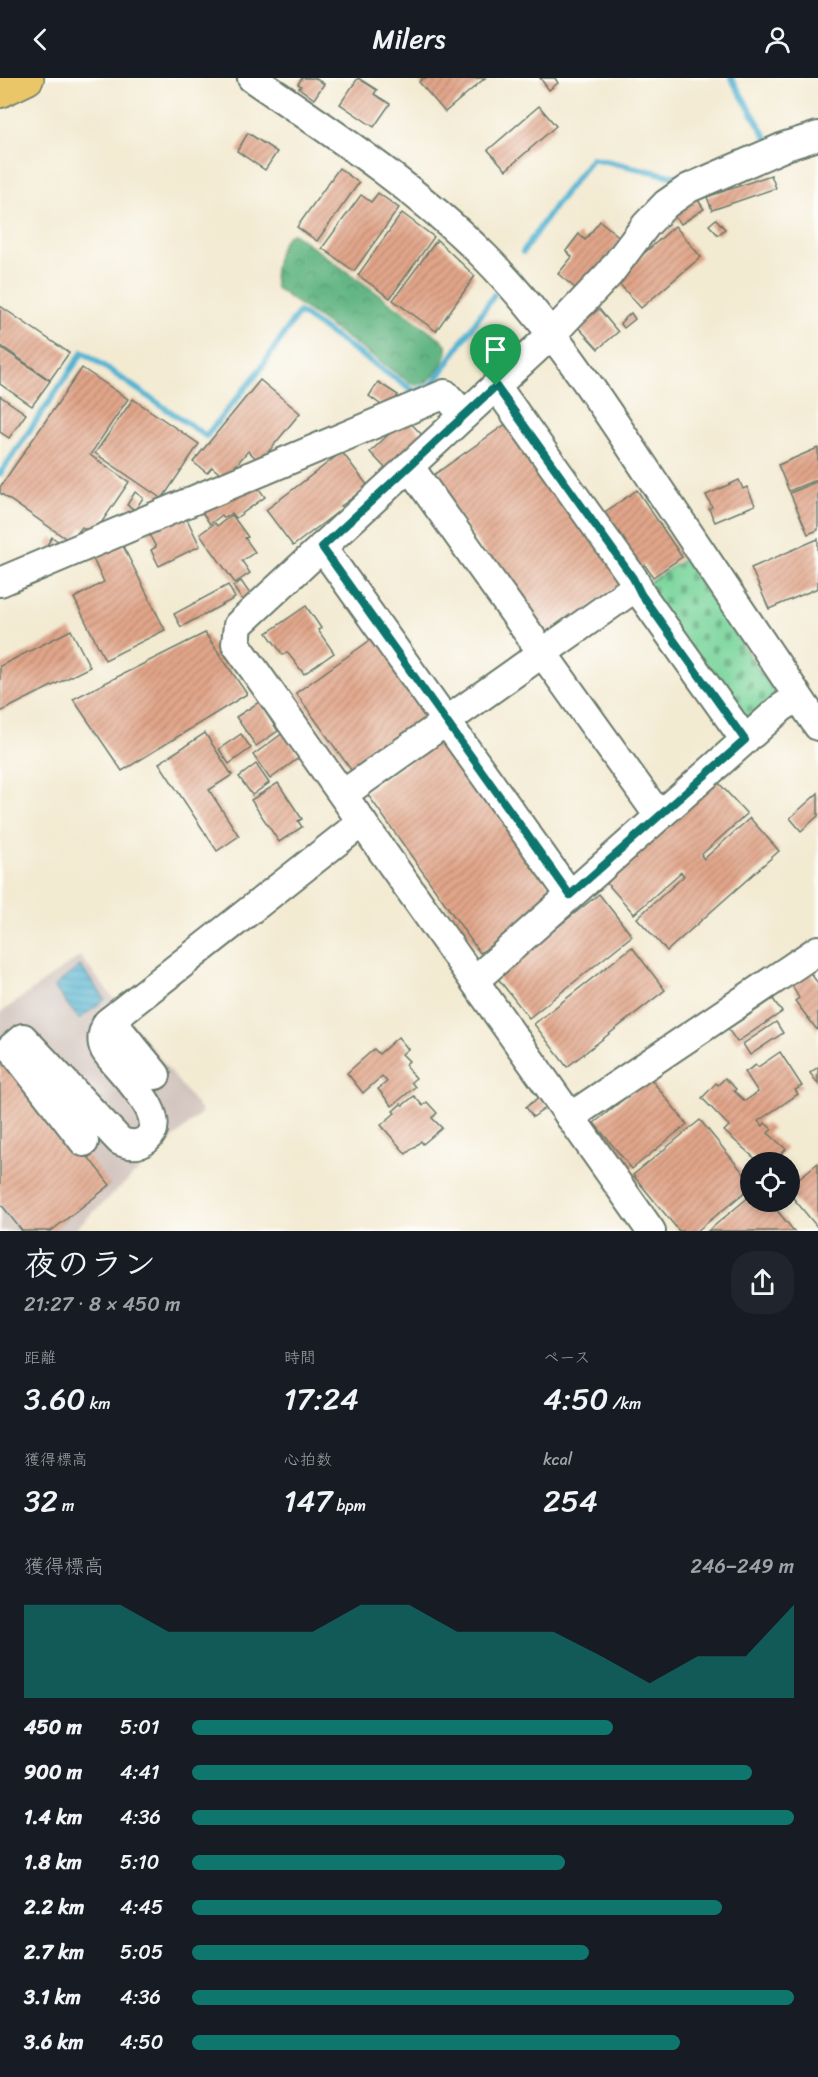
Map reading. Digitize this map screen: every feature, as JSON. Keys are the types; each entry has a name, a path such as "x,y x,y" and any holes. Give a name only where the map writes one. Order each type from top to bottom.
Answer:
{"main road":[{"path":"0,91 27,78"}],"street":[{"path":"252,78 366,155 428,204 486,258 552,334 585,380 818,726"},
{"path":"651,1231 236,644 238,625 552,334 609,274 656,214 677,195 786,146 818,136"},
{"path":"483,973 745,740 496,386"},
{"path":"0,582 445,394 464,415"},
{"path":"409,466 659,816"},
{"path":"322,547 570,895"},
{"path":"352,788 637,586"},
{"path":"752,734 781,708 798,697"},
{"path":"84,1142 5,1041 23,1038 114,1137 126,1144 140,1143 147,1139 154,1128 153,1113 105,1049 102,1036 104,1029 111,1020 362,822"},
{"path":"570,1117 818,950"},
{"path":"111,1020 156,1075"}],"shaded area":[{"path":"80,956 202,1112 73,1231 0,1231 0,1013"}],"green space":[{"path":"293,233 441,339 446,345 447,352 430,379 424,383 412,384 276,288 277,257 284,241"},
{"path":"684,559 787,711 752,741 644,586"}],"water":[{"path":"80,966 105,999 79,1019 54,987"}],"building":[{"path":"302,78 315,78 324,84 314,99 299,88 301,86 298,84"},
{"path":"358,78 377,90 374,94 390,104 374,127 340,104"},
{"path":"423,78 485,78 445,112 419,82"},
{"path":"540,78 555,78 558,83 549,90"},
{"path":"539,106 556,126 506,170 488,150"},
{"path":"248,133 277,152 265,170 237,151"},
{"path":"339,168 359,183 317,241 297,227"},
{"path":"771,175 776,188 712,210 707,197"},
{"path":"378,193 399,208 354,271 322,248 361,195 371,202"},
{"path":"698,200 704,209 681,224 670,212"},
{"path":"402,213 434,237 390,298 358,275"},
{"path":"716,219 725,229 718,235 709,225"},
{"path":"600,221 622,239 580,292 558,274 572,257 566,251 579,234 585,240"},
{"path":"675,226 701,257 641,308 615,279"},
{"path":"437,240 475,276 436,331 393,300"},
{"path":"0,306 69,353 50,380 0,345"},
{"path":"599,309 618,332 598,349 578,327"},
{"path":"631,313 635,319 624,328 620,323"},
{"path":"0,347 50,381 32,406 0,384"},
{"path":"82,368 128,399 90,455 129,482 93,535 82,527 71,542 0,493 0,487"},
{"path":"260,380 300,413 260,462 248,451 225,478 212,467 207,473 193,462"},
{"path":"378,382 398,395 388,410 369,396"},
{"path":"0,396 26,414 9,438 0,432"},
{"path":"133,399 199,444 162,499 95,453"},
{"path":"406,418 423,436 387,470 370,452"},
{"path":"510,421 624,582 546,639 431,477"},
{"path":"818,448 818,479 789,491 778,465"},
{"path":"342,452 368,486 293,546 266,510"},
{"path":"739,480 743,489 747,487 755,505 715,522 709,509 712,507 706,495"},
{"path":"818,481 818,530 808,534 790,493"},
{"path":"254,482 265,497 236,518 232,513 224,518 222,515 210,524 199,508"},
{"path":"637,490 682,557 653,577 645,565 639,569 602,514"},
{"path":"135,492 143,498 135,510 127,505"},
{"path":"185,515 200,546 159,566 151,550 156,547 146,529"},
{"path":"232,515 248,537 245,538 255,552 242,561 250,573 235,583 200,534 215,523 217,526"},
{"path":"52,537 65,546 55,551 47,545"},
{"path":"818,539 818,588 769,609 751,568"},
{"path":"122,544 165,630 105,660 74,598 104,582 93,559"},
{"path":"241,581 250,594 242,600 233,586"},
{"path":"228,585 235,598 181,627 174,614"},
{"path":"306,606 321,628 318,630 334,653 304,674 287,652 283,655 267,633"},
{"path":"71,630 90,667 0,712 0,666"},
{"path":"205,633 247,694 122,771 73,699"},
{"path":"376,636 433,717 354,774 296,693"},
{"path":"259,702 278,731 256,746 236,717"},
{"path":"205,733 232,775 209,790 239,836 217,851 159,763"},
{"path":"283,733 300,757 270,779 253,755"},
{"path":"241,734 251,748 229,764 219,749"},
{"path":"444,737 557,897 480,953 366,792"},
{"path":"256,764 269,783 252,795 239,777"},
{"path":"717,781 747,814 701,855 704,859 750,818 779,851 667,951 637,918 684,876 681,872 634,914 605,881"},
{"path":"278,783 302,819 298,821 302,827 279,842 251,800"},
{"path":"818,793 818,816 801,831 790,818"},
{"path":"599,894 632,936 529,1018 496,976"},
{"path":"632,947 665,990 567,1067 534,1024"},
{"path":"808,970 818,983 818,1031 795,1001 799,998 791,984"},
{"path":"773,999 782,1012 737,1042 728,1029"},
{"path":"776,1022 783,1033 750,1055 743,1044"},
{"path":"398,1037 408,1049 402,1054 409,1061 405,1065 416,1078 411,1082 415,1087 392,1106 378,1089 387,1082 382,1076 363,1093 347,1073 374,1049 379,1054"},
{"path":"0,1043 110,1185 51,1231 22,1231 0,1203"},
{"path":"780,1052 802,1086 795,1090 798,1094 758,1121 763,1126 765,1123 772,1129 768,1133 786,1149 783,1152 748,1152 724,1131 729,1126 702,1098 716,1083 718,1085 725,1078 745,1101 758,1092 745,1072 756,1065 758,1067"},
{"path":"818,1067 818,1084 810,1073"},
{"path":"650,1078 687,1124 632,1169 594,1123"},
{"path":"414,1096 423,1106 427,1102 437,1113 432,1118 442,1128 423,1144 421,1141 406,1154 381,1125 395,1113 393,1111"},
{"path":"540,1097 547,1107 533,1117 526,1107"},
{"path":"700,1120 740,1169 740,1196 697,1231 679,1231 633,1175"},
{"path":"818,1163 818,1228 800,1206 800,1177"},
{"path":"740,1204 740,1212 778,1212 794,1231 708,1231"}],"waterway":[{"path":"731,78 770,143"},
{"path":"523,252 592,158 685,179"},
{"path":"0,474 83,352 206,436 257,374 299,312 415,392 433,384 494,295"}],"route":[{"path":"496,386 745,740 570,895 322,547 496,386"}]}
